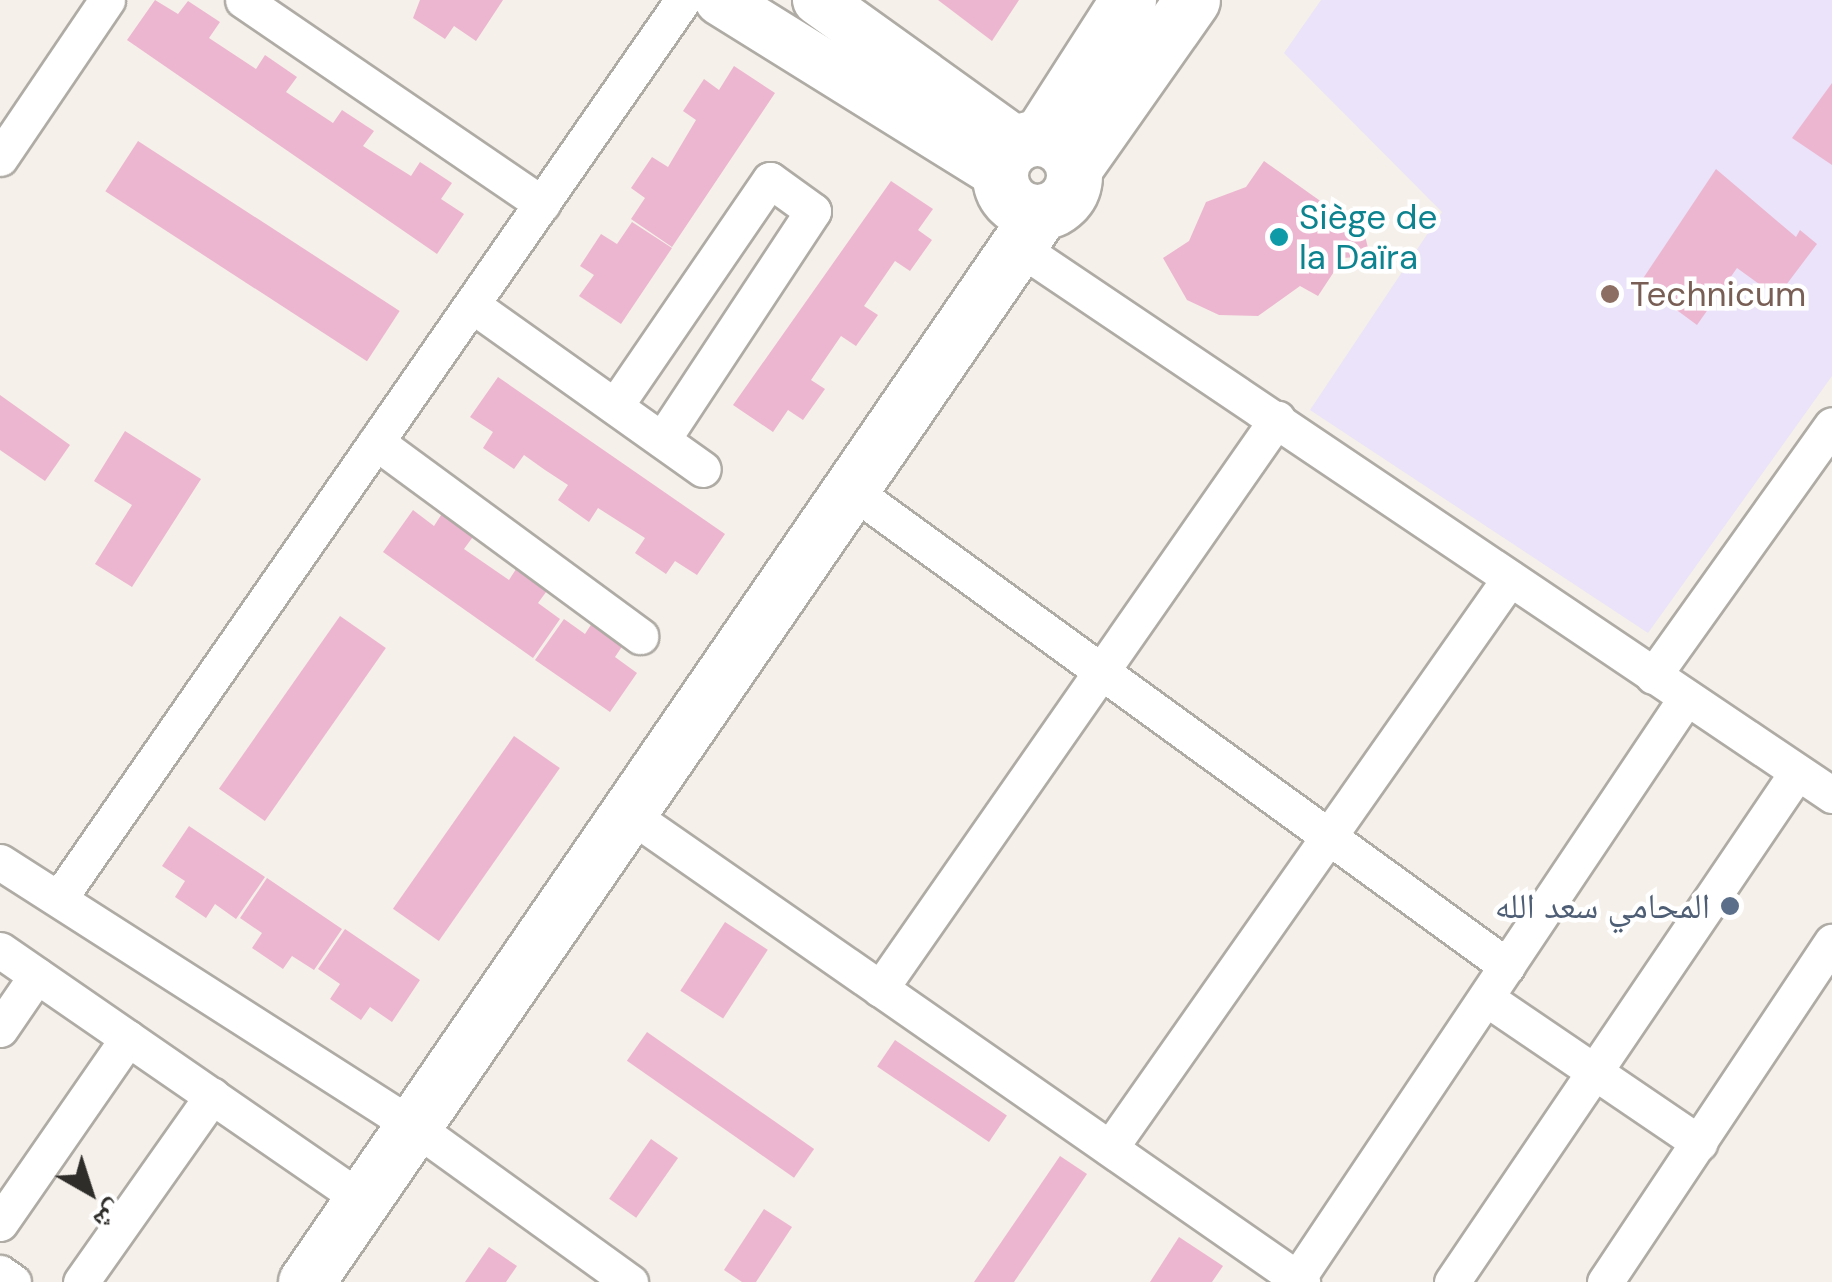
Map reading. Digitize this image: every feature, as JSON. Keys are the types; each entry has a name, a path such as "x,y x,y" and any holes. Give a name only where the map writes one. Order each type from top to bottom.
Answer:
{"main road":[{"path":"306,1282 936,355 1128,0"},
{"path":"1028,183 1192,0"}],"street":[{"path":"0,158 107,0"},
{"path":"243,0 542,204"},
{"path":"60,898 683,0"},
{"path":"720,0 1028,183"},
{"path":"851,9 1278,420 1832,795"},
{"path":"614,406 770,180 813,212 662,440"},
{"path":"472,305 703,470"},
{"path":"880,988 1278,420"},
{"path":"1653,676 1832,426"},
{"path":"376,442 640,636"},
{"path":"846,486 1506,966"},
{"path":"1110,1148 1510,578"},
{"path":"625,811 1300,1280 1686,698"},
{"path":"1452,1282 1796,774"},
{"path":"0,862 412,1125 630,1282"},
{"path":"1605,1282 1832,942"},
{"path":"0,950 362,1200"},
{"path":"0,1029 37,976"},
{"path":"1486,998 1699,1143"},
{"path":"0,1223 128,1038"},
{"path":"82,1282 212,1096"},
{"path":"0,1273 12,1282"}],"shaded area":[{"name":"Technicum","path":"1321,0 1832,0 1832,376 1648,633 1310,410 1442,212 1284,53"}],"building":[{"path":"155,0 178,14 188,1 220,22 209,38 256,69 265,55 297,77 286,92 333,123 342,110 374,131 363,146 411,176 420,162 452,183 441,199 464,214 437,254 127,40"},
{"path":"420,0 503,0 476,41 454,26 445,39 413,18"},
{"path":"938,0 1019,0 992,41"},
{"path":"734,66 775,93 672,247 631,219 645,198 631,188 652,157 668,167 696,120 683,111 704,79 719,90"},
{"path":"1832,83 1832,165 1792,138"},
{"path":"138,141 400,311 367,361 105,191"},
{"name":"Siège de la Daïra","path":"1264,161 1364,232 1370,256 1343,258 1318,296 1300,286 1258,316 1219,315 1187,300 1163,258 1189,241 1206,202 1246,187"},
{"path":"1716,169 1796,237 1800,230 1817,244 1777,297 1737,268 1697,325 1640,283"},
{"path":"891,181 933,209 918,230 932,240 910,271 895,261 864,306 878,315 856,346 841,336 811,380 825,389 803,420 788,410 773,432 733,405"},
{"path":"632,222 672,248 621,324 579,296 594,275 580,266 601,234 617,244"},
{"path":"498,377 725,534 697,575 675,561 666,574 635,553 645,538 598,508 589,522 558,500 568,485 524,455 514,469 483,448 493,432 470,417"},
{"path":"0,395 70,445 45,481 0,450"},
{"path":"125,431 201,479 132,587 95,564 132,505 94,481"},
{"path":"413,510 434,526 443,512 475,534 464,549 509,580 518,566 549,588 538,603 560,619 533,658 383,552"},
{"path":"340,616 386,648 265,821 219,789"},
{"path":"564,619 585,634 594,620 625,642 615,657 637,673 610,712 535,660"},
{"path":"514,736 560,768 439,941 393,909"},
{"path":"189,826 265,877 236,919 215,904 206,918 175,897 185,881 162,866"},
{"path":"267,878 342,929 314,970 292,956 283,969 252,948 262,933 240,918"},
{"path":"725,922 768,950 723,1019 680,991"},
{"path":"345,929 420,980 392,1022 370,1007 361,1020 330,999 340,984 318,969"},
{"path":"647,1032 814,1149 794,1178 627,1061"},
{"path":"895,1040 1007,1115 989,1142 877,1067"},
{"path":"651,1139 678,1158 636,1218 609,1199"},
{"path":"1060,1156 1087,1174 1014,1282 974,1282"},
{"path":"764,1209 792,1227 756,1282 742,1282 724,1270"},
{"path":"1179,1237 1223,1266 1212,1282 1150,1282"},
{"path":"489,1247 517,1266 506,1282 465,1282"}],"place":[{"name":"Siège de la Daïra","path":"1279,237"},
{"name":"Technicum","path":"1610,294"},
{"name":"المحامي سعد الله","path":"1730,906"}]}
